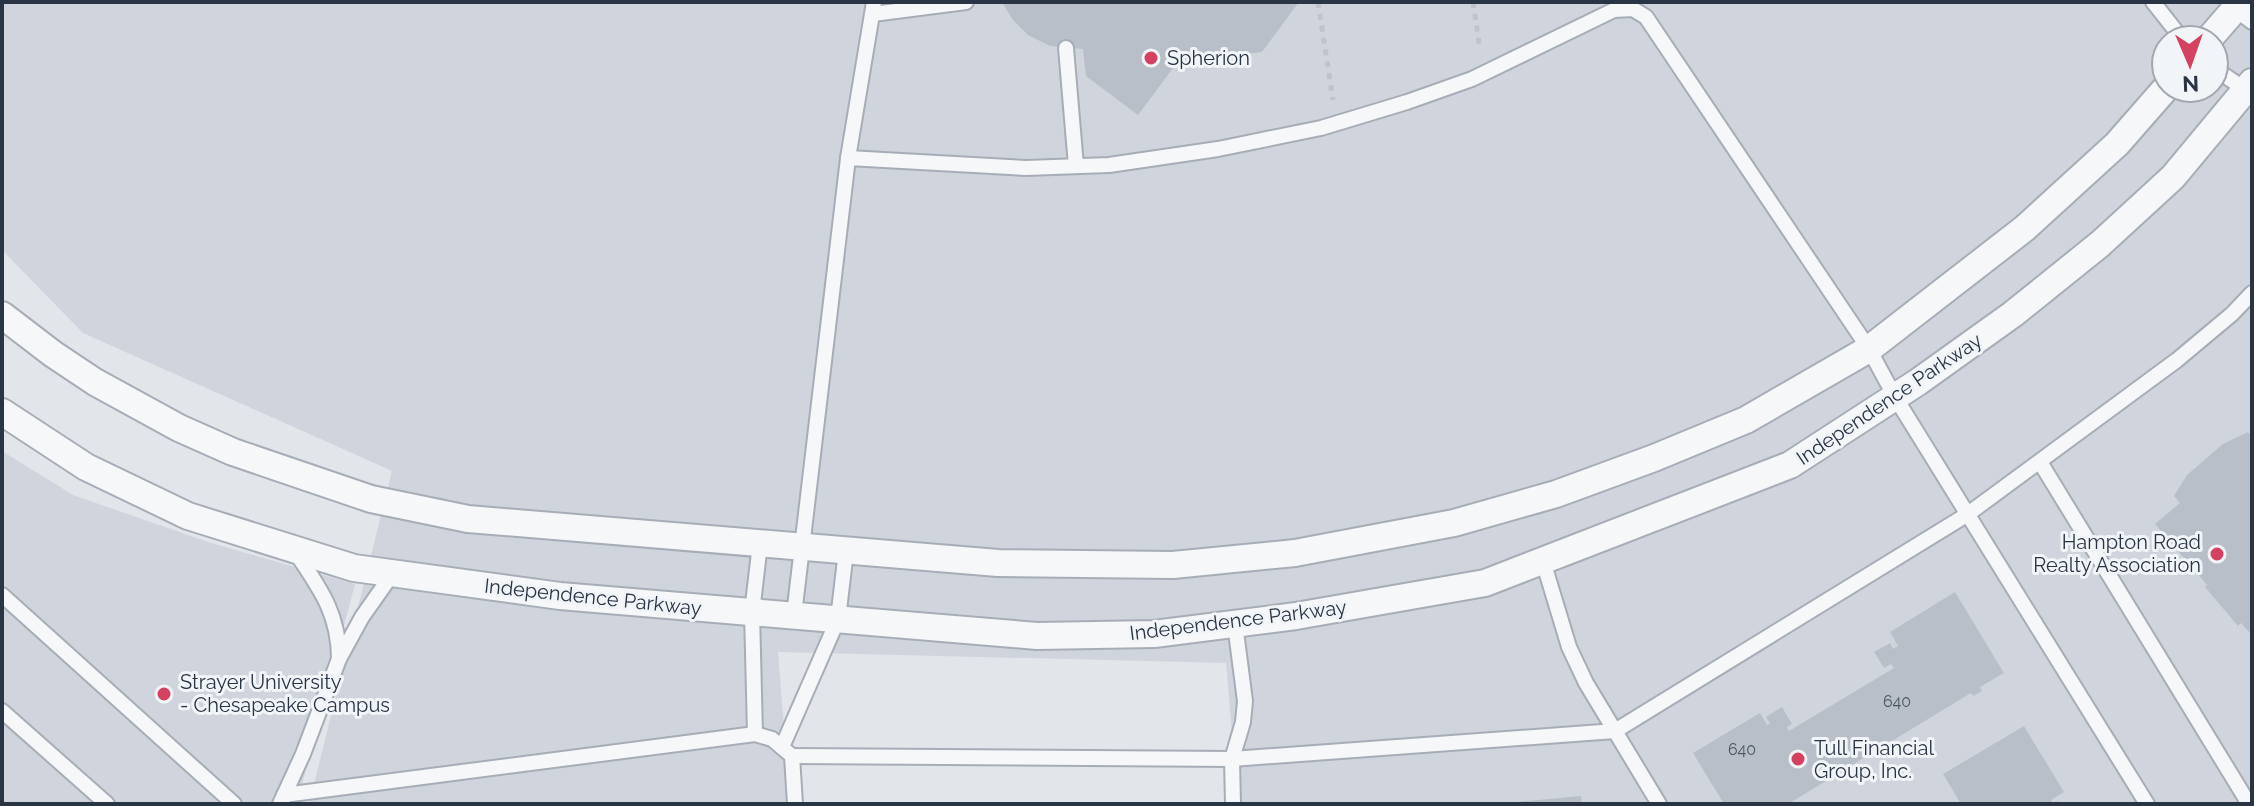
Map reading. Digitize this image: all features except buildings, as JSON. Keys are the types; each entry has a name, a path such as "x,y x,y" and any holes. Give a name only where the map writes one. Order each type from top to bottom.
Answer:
{"street":[{"path":"2227,24 2243,11"},
{"name":"Independence Parkway","path":"2,412 86,467 188,516 354,568 560,596 1037,636 1154,634 1296,616 1485,583 1790,465 1895,397 2013,314 2100,244 2173,177 2250,89"},
{"path":"2,315 95,382 179,428 267,465 371,499 468,519 517,525 998,563 1107,566 1188,564 1295,553 1454,523 1556,494 1746,420 1869,349 2025,228 2117,144 2152,104"}],"lane":[{"path":"794,615 848,158 873,8 966,2"},
{"path":"2153,2 2170,24"},
{"path":"848,158 1026,168 1109,165 1218,149 1336,123 1407,102 1483,73 1614,10 1633,9 1646,17 1869,349 1895,397 2147,804"},
{"path":"1066,48 1076,166"},
{"path":"2230,77 2250,89"},
{"path":"282,799 755,734 772,739 787,752 1232,759 1615,731 1968,514 2246,310 2252,293"},
{"path":"2040,462 2249,804"},
{"path":"755,734 752,612 760,544"},
{"path":"294,550 331,609 339,639 339,659"},
{"path":"795,804 787,752 838,619 846,551"},
{"path":"1543,561 1569,647 1586,683 1659,804"},
{"path":"282,799 303,754 339,659 362,617 393,573"},
{"path":"2,595 234,804"},
{"path":"1233,804 1232,759 1243,722 1245,701 1235,624"},
{"path":"2,711 107,804"}],"path":[{"path":"1318,2 1336,123"},
{"path":"1473,2 1483,73"}],"shaded area":[{"path":"2,2 2252,2 2252,804 1238,804 1226,663 778,652 790,804 309,804 392,471 83,333 2,250"},
{"name":"Strayer University - Chesapeake Campus","path":"2,451 73,495 211,543 355,584 297,804 2,804"}],"place":[{"name":"Spherion","path":"1151,58"},
{"name":"Hampton Road Realty Association","path":"2217,554"},
{"name":"Strayer University - Chesapeake Campus","path":"164,694"},
{"name":"Tull Financial Group, Inc.","path":"1798,759"}]}
